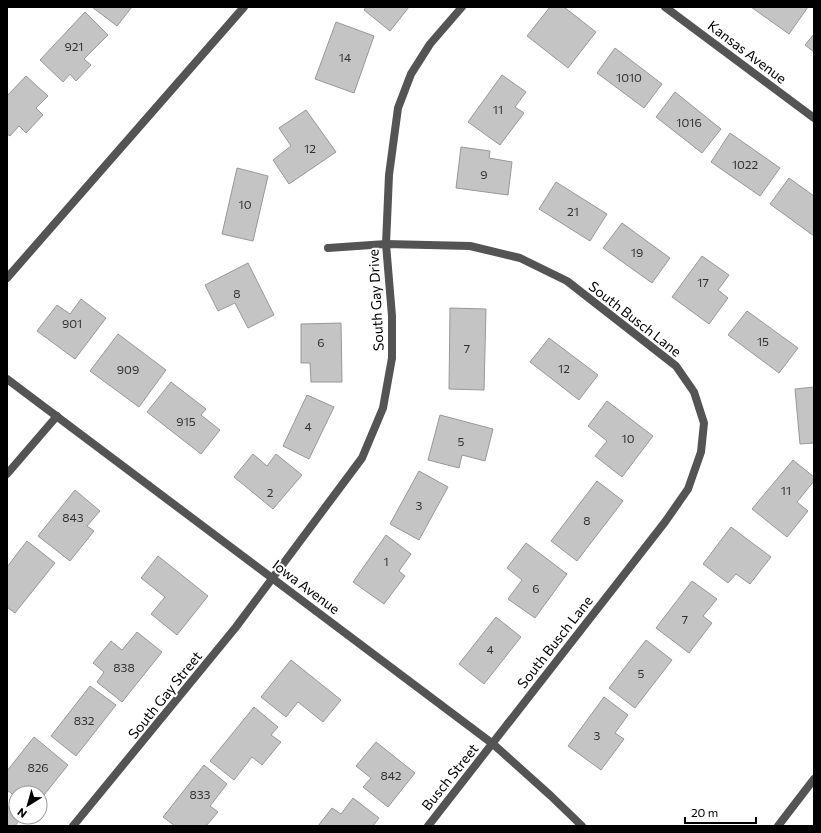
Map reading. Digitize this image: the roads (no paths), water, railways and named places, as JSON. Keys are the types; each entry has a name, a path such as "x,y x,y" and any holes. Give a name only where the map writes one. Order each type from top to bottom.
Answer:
{"street":[{"path":"7,278 244,7"},
{"name":"South Gay Drive","path":"273,578 362,458 383,408 392,358 392,316 386,244 389,175 398,108 411,74 430,44 462,7"},
{"name":"Kansas Avenue","path":"665,7 814,118"},
{"name":"South Busch Lane","path":"328,248 386,244 470,246 520,258 567,281 676,366 694,392 704,423 701,452 688,489 665,522 493,744"},
{"name":"Iowa Avenue","path":"7,379 493,744 582,826"},
{"path":"7,474 57,416"},
{"name":"South Gay Street","path":"73,826 236,627 273,578"},
{"name":"Busch Street","path":"428,826 493,744"},
{"path":"778,826 814,779"}]}
